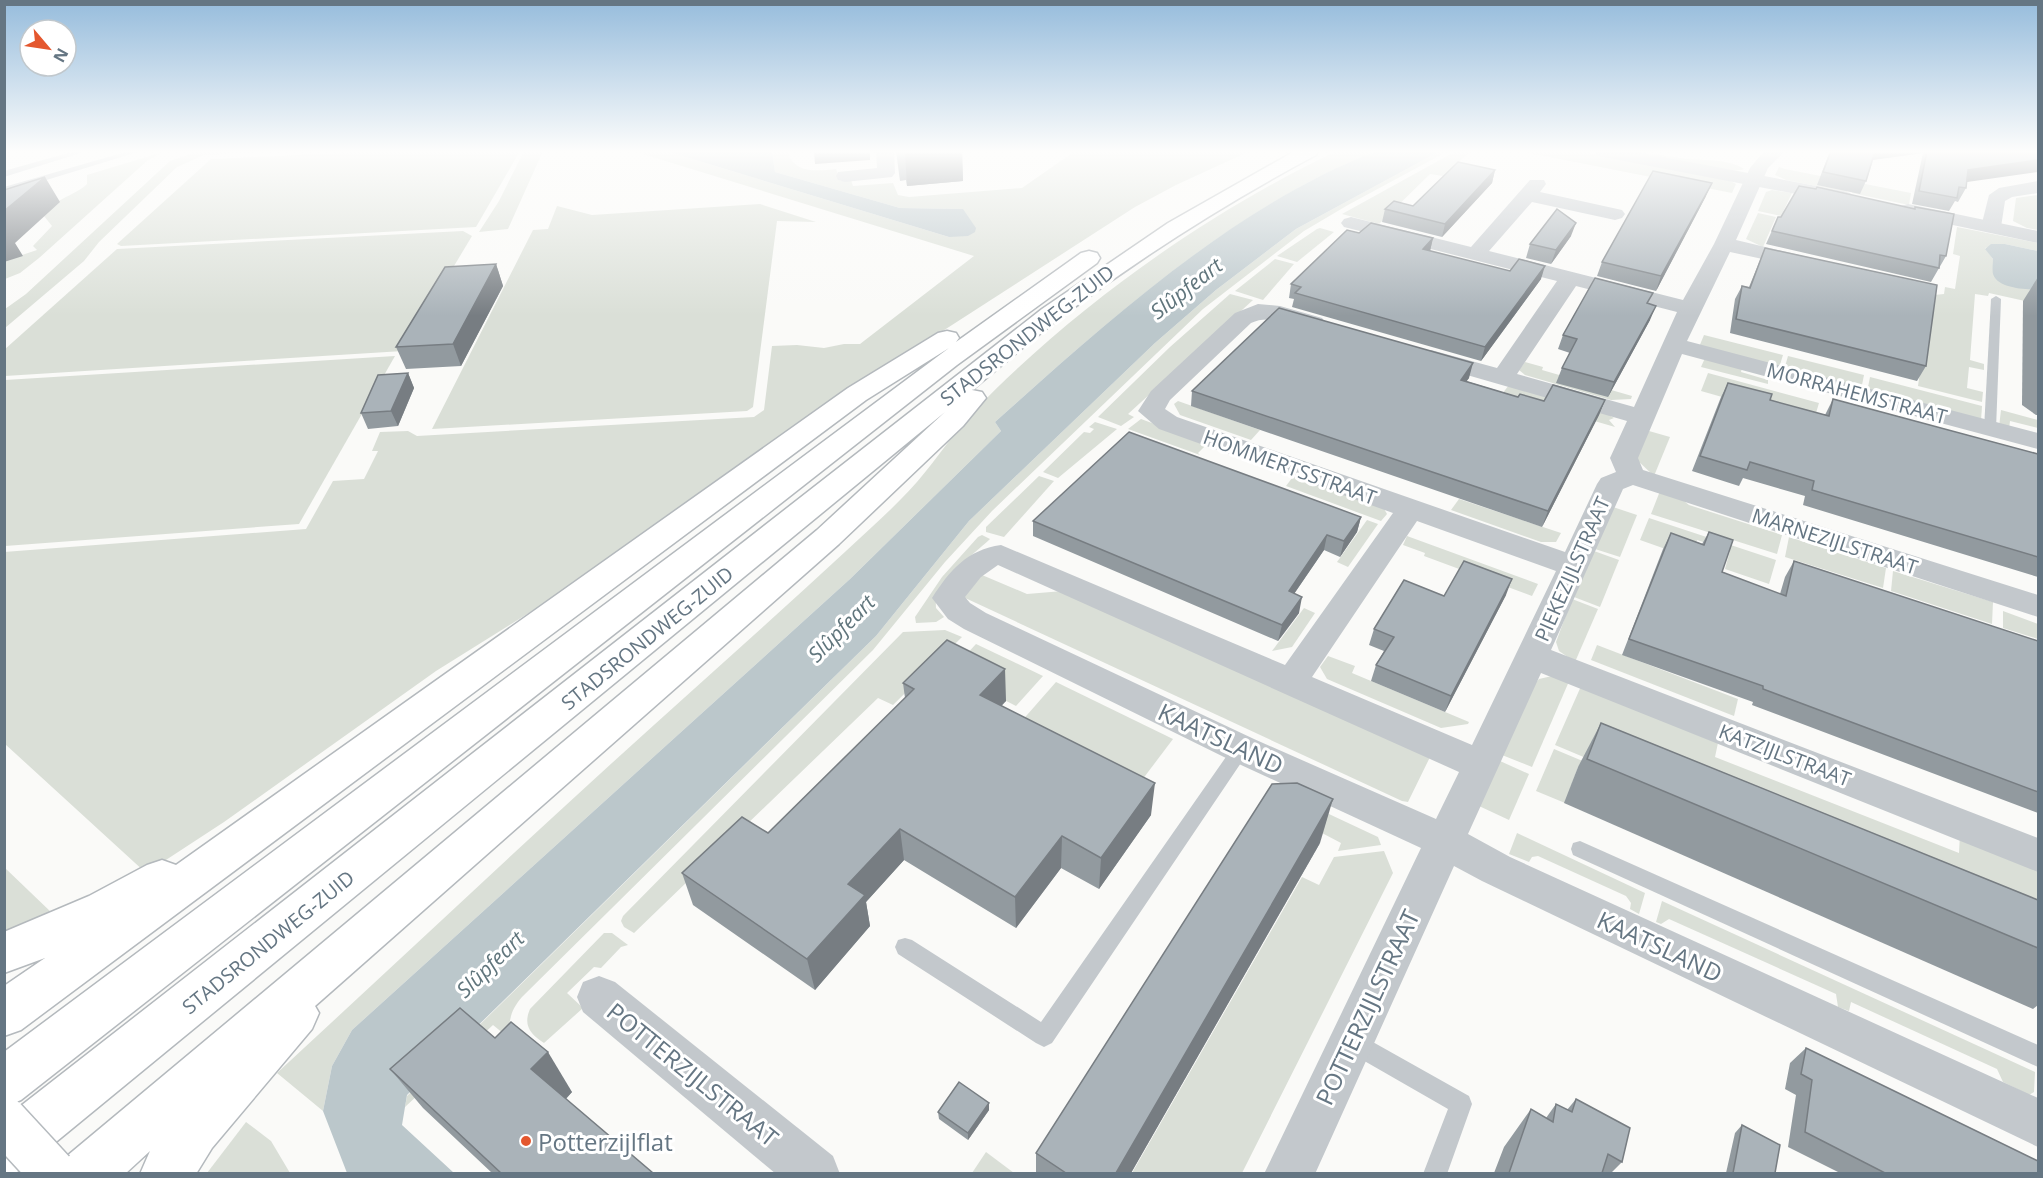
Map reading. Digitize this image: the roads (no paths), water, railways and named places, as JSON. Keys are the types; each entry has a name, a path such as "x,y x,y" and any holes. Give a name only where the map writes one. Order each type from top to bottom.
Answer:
{"main road":[{"name":"STADSRONDWEG-ZUID","path":"4,1083 1044,304 1211,206"},
{"name":"STADSRONDWEG-ZUID","path":"4,1152 1044,304 1107,246"},
{"path":"4,1014 857,394 940,341 1044,304"},
{"path":"4,1120 68,1173 363,935 828,537 952,420 1044,304"},
{"path":"4,952 62,931 100,912 292,805"},
{"path":"166,1173 194,1130 363,935"}],"street":[{"path":"1476,254 1518,206"},
{"path":"1587,206 1615,214"},
{"path":"1631,475 1624,458 1690,308 1742,206"},
{"path":"1889,206 2038,237"},
{"path":"1991,227 1995,206"},
{"path":"1351,223 1690,308"},
{"path":"1724,244 1825,267"},
{"path":"1503,377 1570,278"},
{"name":"HOMMERTSSTRAAT","path":"1334,329 1280,313 1258,310 1243,318 1160,396 1151,411 1168,423 1573,566"},
{"name":"MORRAHEMSTRAAT","path":"1675,345 2038,441"},
{"path":"1410,350 1641,417"},
{"name":"PIEKEZIJLSTRAAT","path":"1445,841 1611,484 1631,475"},
{"name":"MARNEZIJLSTRAAT","path":"1631,475 2038,606"},
{"path":"1291,682 1410,510"},
{"name":"KAATSLAND","path":"1480,765 1001,555 982,559 962,578 948,598 958,611 975,621 1241,749 1445,841 1496,869 2038,1123"},
{"name":"KATZIJLSTRAAT","path":"1532,656 2038,855"},
{"name":"POTTERZIJLSTRAAT","path":"1289,1173 1445,841"},
{"name":"POTTERZIJLSTRAAT","path":"600,997 815,1173"}],"lane":[{"path":"1990,429 1996,299"},
{"path":"905,947 1044,1036 1241,749"},
{"path":"1580,849 2038,1056"},
{"path":"1352,1041 1461,1104 1435,1173"}],"water":[{"path":"847,206 963,209 976,228 975,232 968,236 949,237"},
{"name":"Slûpfeart","path":"1267,206 1339,206 1296,229 1216,290 1155,343 969,521 876,636 407,1095 402,1125 454,1173 347,1173 323,1111 332,1066 352,1030 850,579 1001,431 995,422 1128,307 1222,235"},
{"path":"1991,244 2005,244 2038,251 2038,290 2000,283 1993,272 1993,259 1985,249"}],"place":[{"name":"Potterzijlflat","path":"526,1141"}]}
